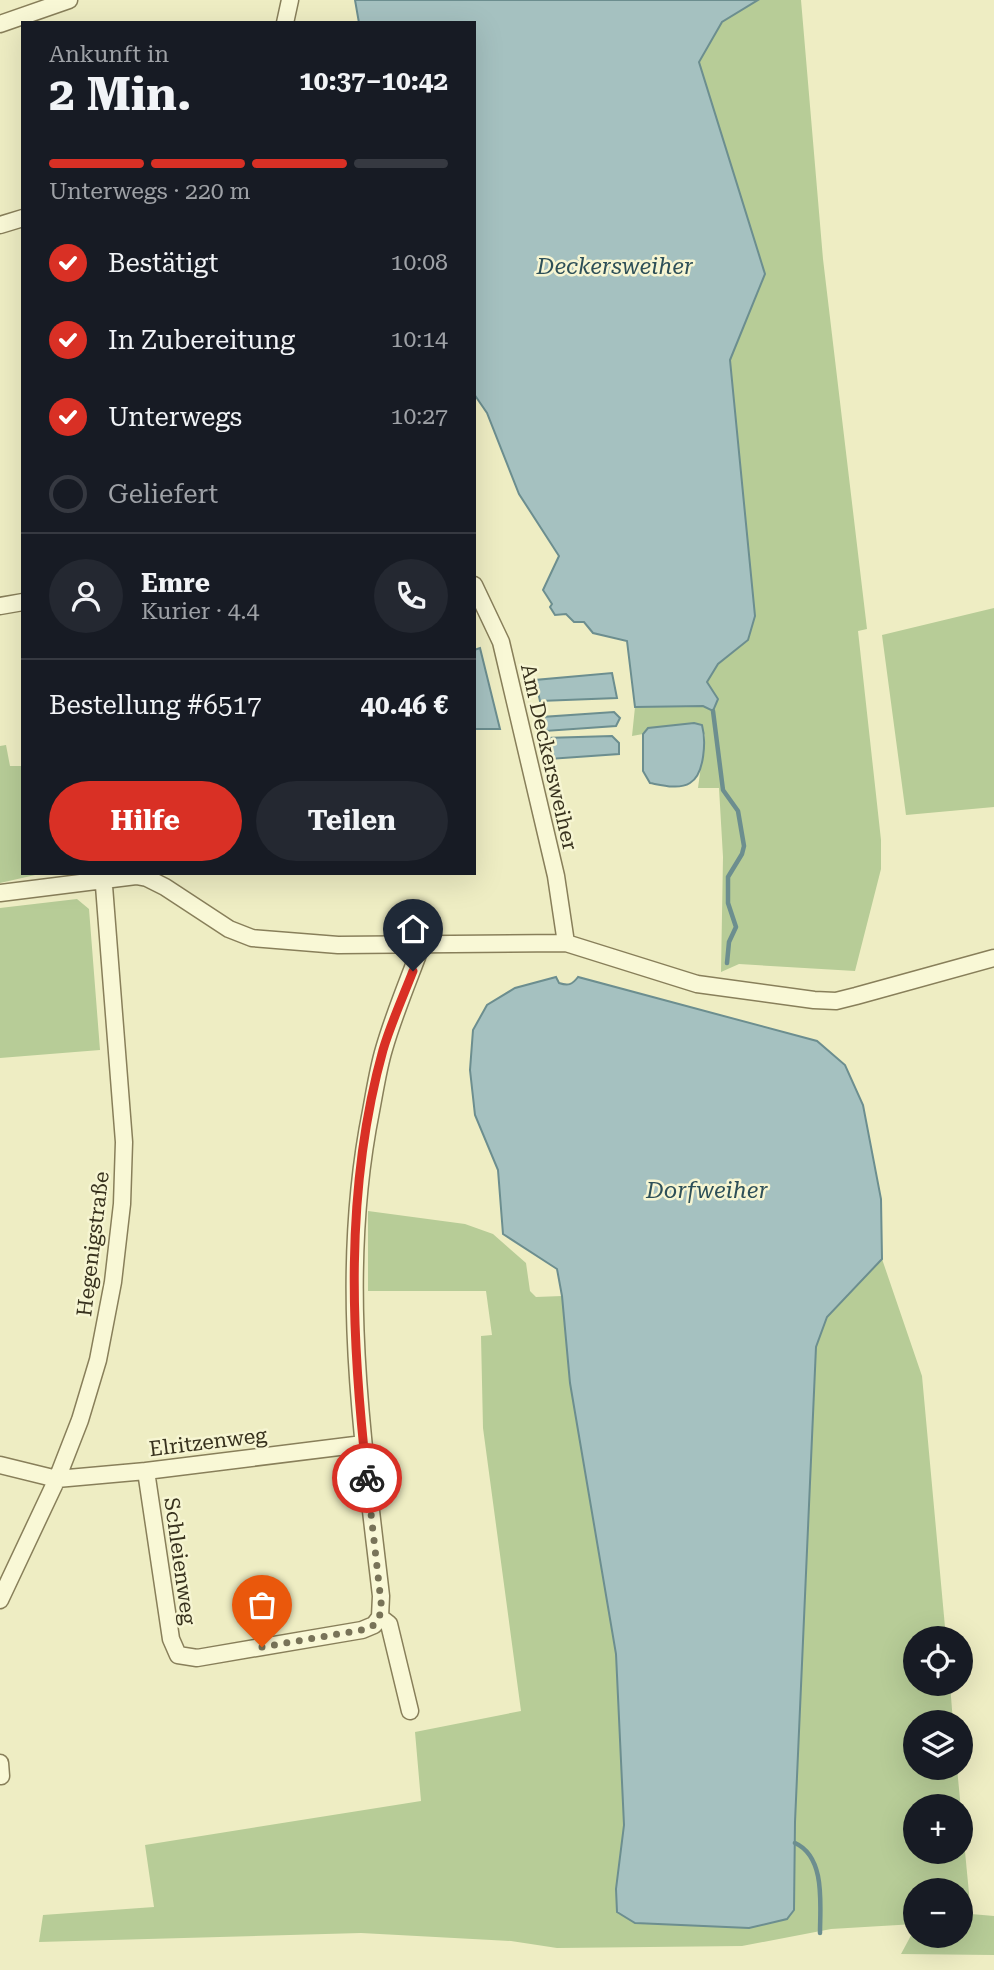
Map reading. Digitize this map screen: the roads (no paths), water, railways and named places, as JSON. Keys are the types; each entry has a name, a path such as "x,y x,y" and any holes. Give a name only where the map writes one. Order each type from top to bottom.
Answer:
{"street":[{"path":"0,24 69,0"},
{"path":"285,21 290,0"},
{"path":"0,225 21,219"},
{"name":"Am Deckersweiher","path":"476,589 500,642 556,876 566,943"},
{"path":"0,606 21,602"},
{"path":"0,893 104,877 136,876 165,887 229,929 252,938 338,945 566,943 698,984 814,1000 856,996 994,958"},
{"name":"Hegenigstraße","path":"0,1600 57,1479 80,1419 98,1360 113,1282 122,1204 124,1142 104,877"},
{"path":"410,1712 389,1623 380,1617 381,1596 363,1444 354,1328 355,1224 360,1171 384,1049 422,944"},
{"name":"Elritzenweg","path":"0,1465 57,1479 146,1471 363,1444"},
{"name":"Schleienweg","path":"146,1471 171,1639 178,1655 197,1658 362,1630 374,1625 380,1617"},
{"path":"0,1763 1,1776"}],"water":[{"name":"Deckersweiher","path":"355,0 758,0 722,22 699,62 765,274 730,360 755,616 748,640 718,664 707,682 718,699 713,711 703,706 635,707 627,641 593,633 584,622 574,622 566,614 555,615 543,590 559,556 519,494 487,413 476,397 476,21 359,21"},
{"path":"480,648 500,729 476,729 476,649"},
{"path":"612,673 617,698 540,701 535,680"},
{"path":"614,712 620,718 616,726 545,731 542,717"},
{"path":"694,723 702,725 704,739 701,765 695,779 681,786 650,783 643,771 643,734 648,728"},
{"path":"612,736 619,743 619,754 549,759 545,738"},
{"name":"Dorfweiher","path":"556,977 562,984 570,984 578,977 817,1041 845,1065 863,1105 881,1199 882,1259 827,1317 816,1347 795,1822 794,1910 787,1919 749,1928 635,1923 617,1912 616,1889 624,1825 616,1654 570,1383 562,1296 557,1269 503,1234 498,1170 475,1115 470,1070 473,1030 487,1005 515,988"}],"waterway":[{"path":"713,711 723,790 738,811 744,846 728,877 728,903 736,927 729,942 727,963"},
{"path":"795,1843 805,1850 817,1870 820,1933"}]}
